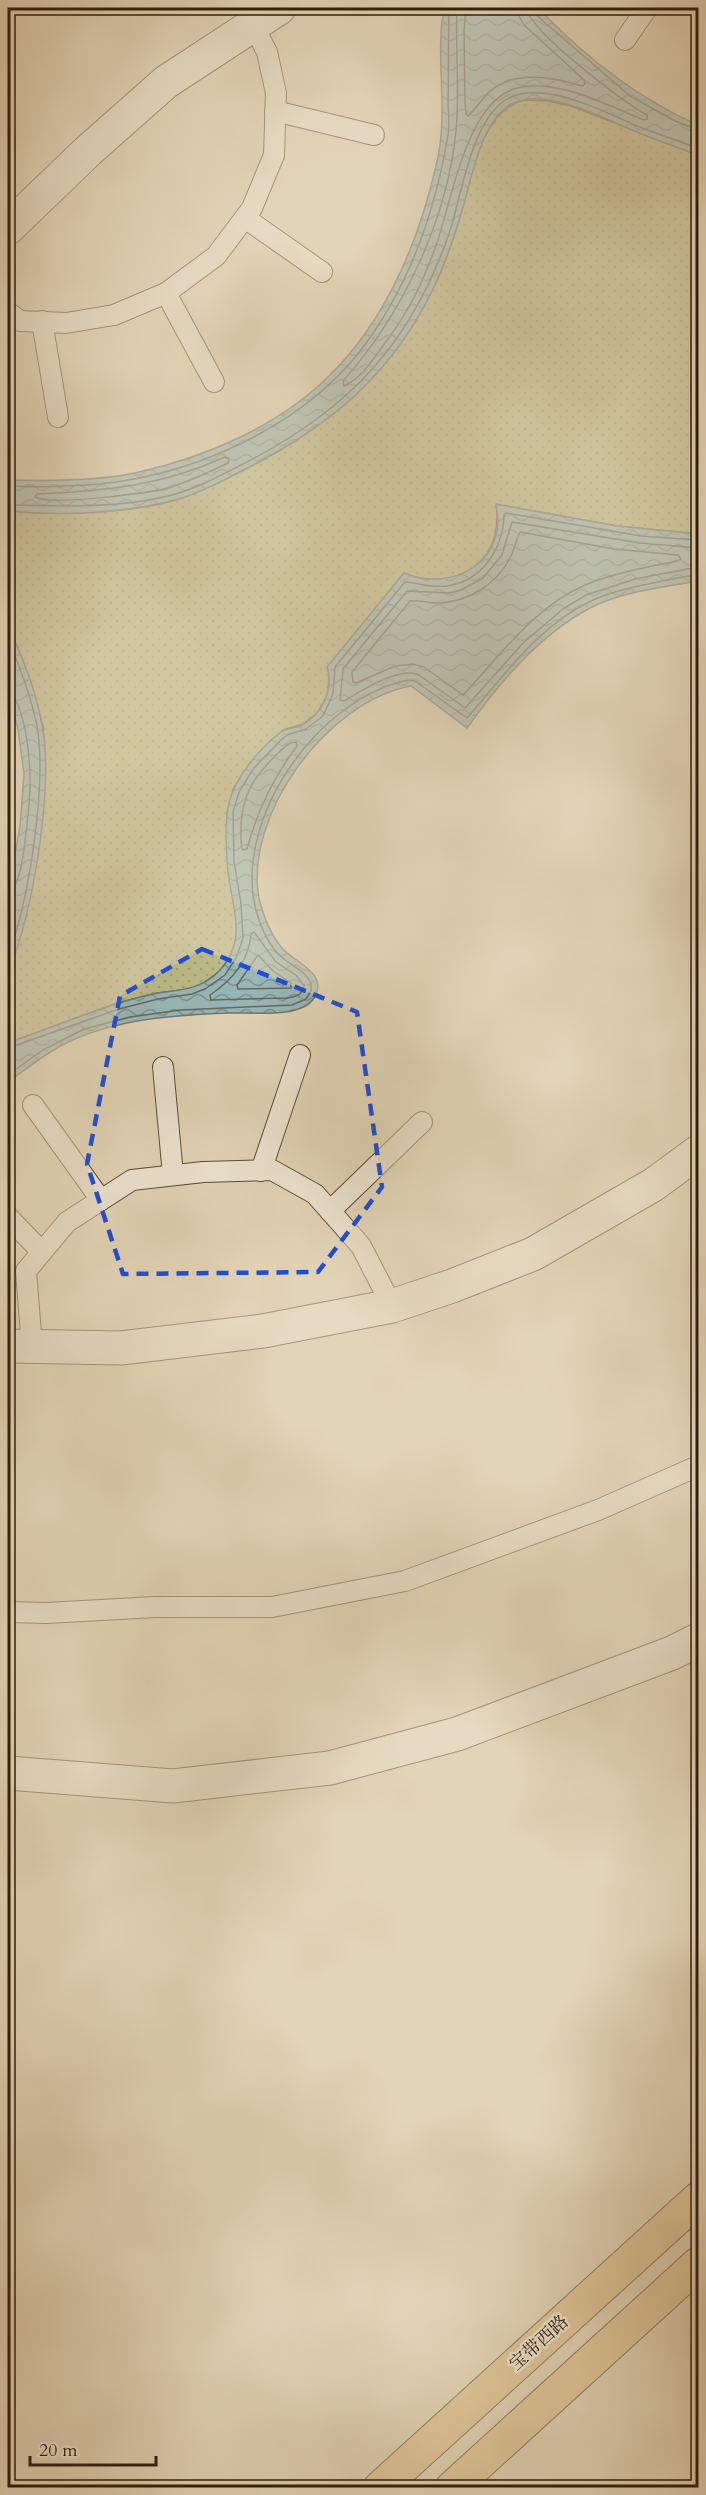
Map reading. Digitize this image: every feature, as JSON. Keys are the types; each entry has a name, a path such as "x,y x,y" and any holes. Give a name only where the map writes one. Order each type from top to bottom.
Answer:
{"main road":[{"name":"宝带西路","path":"380,2487 699,2199"},
{"path":"452,2487 699,2264"}],"street":[{"path":"8,228 88,151 166,82 266,16"},
{"path":"20,1347 121,1348 263,1331 392,1306 452,1286 533,1254 653,1185 699,1152"},
{"path":"8,1773 173,1786 330,1768 457,1734 672,1653 699,1640"}],"lane":[{"path":"625,40 647,8"},
{"path":"8,312 20,321 66,323 114,315 166,293 216,256 252,208 273,155 276,93 267,52 266,16"},
{"path":"275,111 374,135"},
{"path":"245,218 322,272"},
{"path":"166,293 214,382"},
{"path":"42,321 58,417"},
{"path":"261,1171 300,1055"},
{"path":"163,1068 173,1175"},
{"path":"33,1106 101,1200"},
{"path":"330,1211 422,1122"},
{"path":"20,1347 26,1271 67,1222 132,1180 173,1175 272,1170 315,1194 361,1246 392,1306"},
{"path":"8,1217 42,1252"},
{"path":"8,1612 47,1613 155,1606 272,1607 405,1581 597,1510 699,1466"}],"highlighted area":[{"path":"202,949 357,1012 382,1187 318,1272 123,1274 87,1164 120,996"}],"shaded area":[{"path":"524,100 548,101 571,106 698,155 698,534 617,526 496,505 496,526 492,543 484,558 472,569 458,576 441,580 423,579 403,574 329,671 328,693 318,712 303,724 283,730 249,764 233,789 227,812 227,838 228,871 235,905 237,937 231,955 220,971 202,984 190,989 157,993 117,1003 8,1043 8,973 22,931 36,865 44,793 45,748 43,726 23,660 8,625 8,511 48,513 115,511 175,500 202,490 273,455 323,422 368,383 406,336 427,301 445,262 477,155 485,136 495,120 508,107"}],"water":[{"path":"444,8 538,8 612,75 653,102 698,125 698,155 564,103 531,99 516,102 504,109 494,120 486,135 446,257 436,283 419,315 380,370 332,415 275,453 217,484 172,501 90,512 8,511 8,480 74,480 124,475 190,458 240,437 264,425 308,395 349,354 368,330 399,276 431,187 441,138 441,45"},
{"path":"496,504 617,526 698,534 698,581 617,597 573,618 523,660 493,693 467,728 411,686 380,696 350,714 322,738 298,766 279,798 265,832 258,865 259,898 270,930 281,947 308,969 317,982 318,989 308,1005 287,1012 167,1017 106,1028 60,1046 8,1082 8,1043 125,1001 191,988 206,981 220,970 229,959 236,935 235,910 228,872 226,831 230,800 242,774 274,738 283,731 302,725 321,708 328,692 327,667 404,573 422,578 440,579 458,575 473,568 485,557 494,542 498,524"},
{"path":"8,625 36,699 45,752 45,783 39,850 33,885 26,918 8,973 8,894 20,826 24,774 18,729 8,694"}]}
